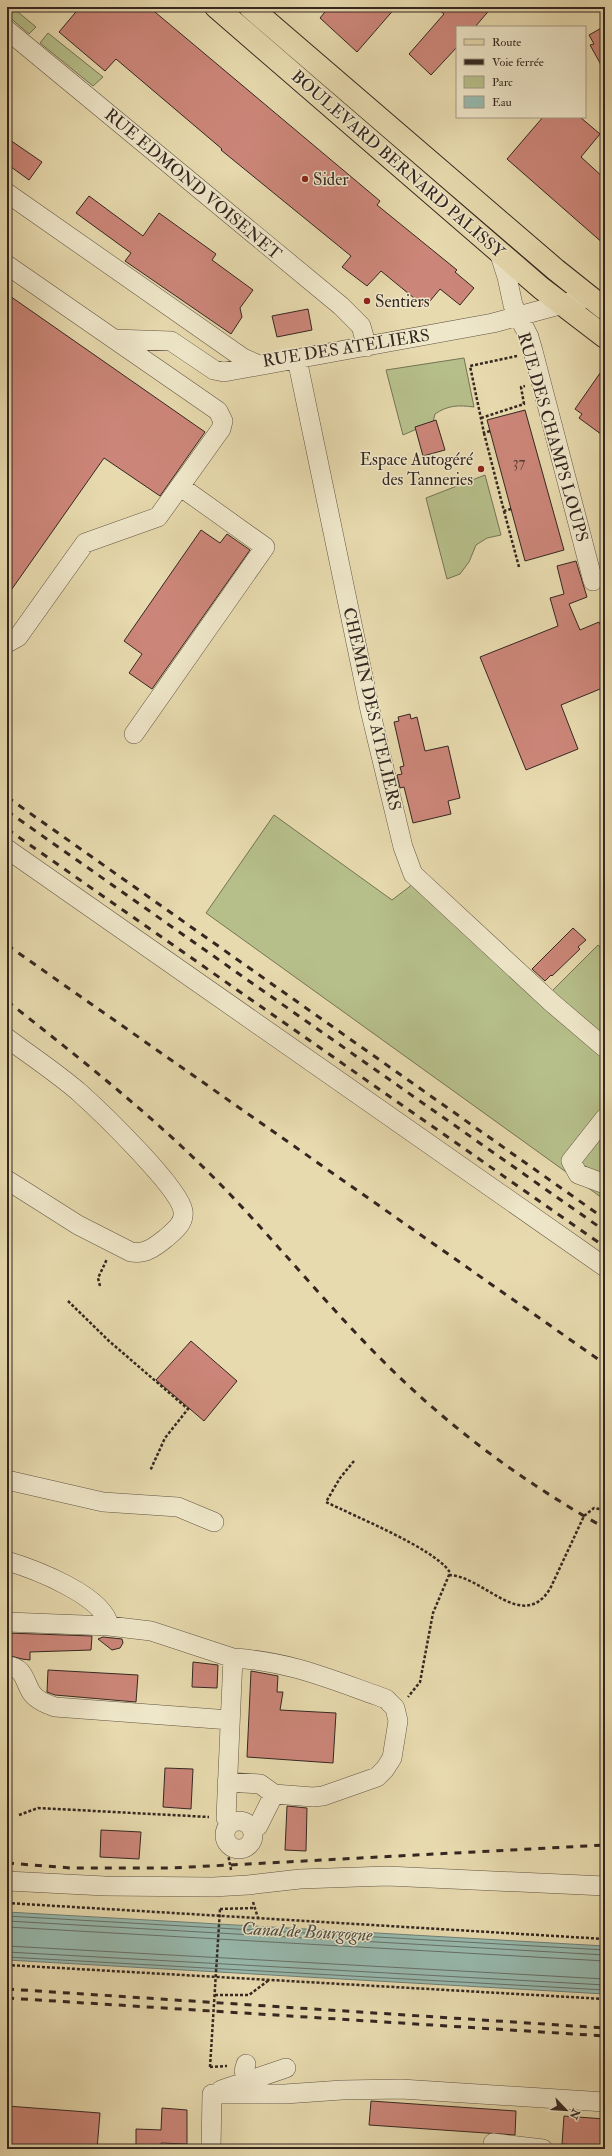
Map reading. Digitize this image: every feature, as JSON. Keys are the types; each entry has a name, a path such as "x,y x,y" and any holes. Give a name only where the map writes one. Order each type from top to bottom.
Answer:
{"main road":[{"name":"BOULEVARD BERNARD PALISSY","path":"216,7 499,252 562,305 597,328"},
{"name":"BOULEVARD BERNARD PALISSY","path":"250,7 550,265 597,303"}],"street":[{"name":"RUE EDMOND VOISENET","path":"7,30 341,306 361,326 367,347"},
{"name":"RUE DES ATELIERS","path":"7,193 243,358 260,365 367,347 518,317 562,305 597,303"},
{"name":"RUE DES CHAMPS LOUPS","path":"499,252 518,317 529,337 593,581"},
{"path":"7,265 218,411 222,418 221,429 181,487 158,517 85,543 18,637 7,643"},
{"path":"114,339 171,341 219,372 260,365"},
{"name":"CHEMIN DES ATELIERS","path":"296,358 370,710 403,847 413,874 551,1002 605,1048"},
{"path":"134,734 265,547 181,487"},
{"path":"7,849 605,1267"},
{"path":"7,1038 79,1092 114,1126 174,1192 183,1209 183,1219 179,1226 155,1246 141,1253 131,1252 78,1225 7,1180"},
{"path":"604,1123 578,1150 571,1161 578,1174 605,1184"},
{"path":"7,1480 103,1502 171,1505 185,1509 214,1522"},
{"path":"7,1561 82,1593 106,1614 109,1626"},
{"path":"7,1622 109,1626 170,1636 233,1658 262,1660 286,1664 378,1696 386,1700 395,1708 398,1721 394,1752 389,1764 377,1777 314,1798 274,1794 260,1784 227,1782"},
{"path":"233,1658 227,1782 228,1821 241,1821 252,1830 258,1826 274,1794"},
{"path":"7,1666 14,1667 23,1673 32,1693 43,1703 55,1707 230,1720"},
{"path":"7,1881 105,1886 213,1887 248,1885 300,1879 387,1876 605,1886"},
{"path":"212,2094 230,2086 286,2068"},
{"path":"211,2149 212,2094 239,2072"},
{"path":"212,2094 285,2094 342,2090 401,2089 605,2102"},
{"path":"494,2143 543,2149"}],"path":[{"path":"519,567 484,433 470,366 522,355"},
{"path":"481,418 524,404 521,387 529,384"},
{"path":"484,433 490,431"},
{"path":"504,511 511,509"},
{"path":"100,1286 98,1278 109,1255"},
{"path":"68,1301 109,1341 188,1409 167,1434 150,1471"},
{"path":"354,1461 340,1478 326,1502 417,1547 446,1566 450,1575 433,1613 420,1682 412,1693 395,1708"},
{"path":"450,1575 465,1578 519,1607 530,1605 547,1594 584,1516 594,1508 605,1510"},
{"path":"19,1815 38,1808 228,1821"},
{"path":"7,1903 605,1939"},
{"path":"210,2067 220,1909 254,1908"},
{"path":"7,1965 605,1999"},
{"path":"215,1996 249,1995 269,1980"}],"green space":[{"path":"7,7 12,7 36,27 29,34 7,15"},
{"path":"48,33 103,77 93,86 40,43"},
{"path":"464,358 474,407 449,407 435,414 433,422 403,435 386,370"},
{"path":"485,475 501,535 487,538 476,545 469,562 460,574 447,579 426,498"},
{"path":"274,815 392,900 413,884 542,1001 598,945 605,952 605,1200 206,913"}],"water":[{"name":"Canal de Bourgogne","path":"7,1912 605,1946 605,1994 7,1960"}],"building":[{"path":"80,7 149,7 380,201 377,205 457,270 455,272 474,288 460,305 440,289 425,307 381,271 367,286 342,267 351,256 221,150 222,149 116,59 105,71 59,32"},
{"path":"329,7 396,7 357,52 320,18"},
{"path":"435,7 492,7 476,26 456,26 456,48 431,75 409,54 444,14"},
{"path":"605,26 605,72 590,45 594,44 589,35"},
{"path":"542,118 581,118 600,134 581,157 605,179 605,245 507,159"},
{"path":"7,138 42,162 29,180 7,164"},
{"path":"89,196 143,236 159,213 216,254 212,260 253,290 240,308 242,317 231,334 125,261 131,253 76,213"},
{"path":"7,294 205,432 160,496 104,458 7,596"},
{"path":"308,309 312,330 277,337 272,316"},
{"path":"605,366 605,437 579,418 582,414 575,409"},
{"path":"525,410 564,550 525,561 487,420"},
{"path":"436,420 445,450 423,456 415,427"},
{"path":"201,530 220,543 227,534 250,550 152,689 129,673 142,654 124,641"},
{"path":"576,561 587,597 569,604 580,630 599,622 605,636 605,687 561,705 578,749 526,770 480,657 558,626 550,598 564,594 557,566"},
{"path":"410,714 411,719 417,717 425,751 448,746 460,798 448,801 451,814 413,823 404,787 400,788 397,775 402,774 400,767 404,766 394,722 399,721 398,717"},
{"path":"573,928 586,940 578,947 580,949 545,981 532,969"},
{"path":"191,1341 237,1381 204,1421 156,1380"},
{"path":"7,1633 92,1636 91,1650 30,1652 30,1660 22,1659 7,1655"},
{"path":"103,1637 122,1639 123,1643 120,1648 112,1650 98,1639"},
{"path":"193,1662 218,1665 217,1688 192,1687"},
{"path":"48,1670 138,1675 136,1702 55,1695 47,1692"},
{"path":"251,1671 278,1676 277,1692 283,1692 280,1710 336,1713 333,1763 247,1757"},
{"path":"165,1768 193,1769 191,1809 163,1807"},
{"path":"287,1806 307,1808 306,1851 285,1850"},
{"path":"101,1830 141,1832 139,1859 100,1857"},
{"path":"371,2101 516,2111 515,2135 369,2125"},
{"path":"7,2106 100,2113 97,2149 64,2149 7,2145"},
{"path":"162,2108 187,2110 187,2144 161,2143 161,2149 136,2148 136,2129 161,2130"},
{"path":"564,2116 605,2119 605,2147 562,2144"}],"railway":[{"path":"7,797 605,1219"},
{"path":"7,811 605,1231"},
{"path":"7,829 605,1247"},
{"path":"7,945 605,1364"},
{"path":"7,1001 118,1091 198,1162 243,1208 381,1359 432,1407 459,1430 515,1472 605,1528"},
{"path":"7,1863 71,1868 172,1868 605,1845"},
{"path":"7,1989 605,2028"},
{"path":"7,1998 605,2036"}],"place":[{"name":"Sider","path":"305,179"},
{"name":"Sentiers","path":"367,301"},
{"name":"Espace Autogéré des Tanneries","path":"481,469"}]}
